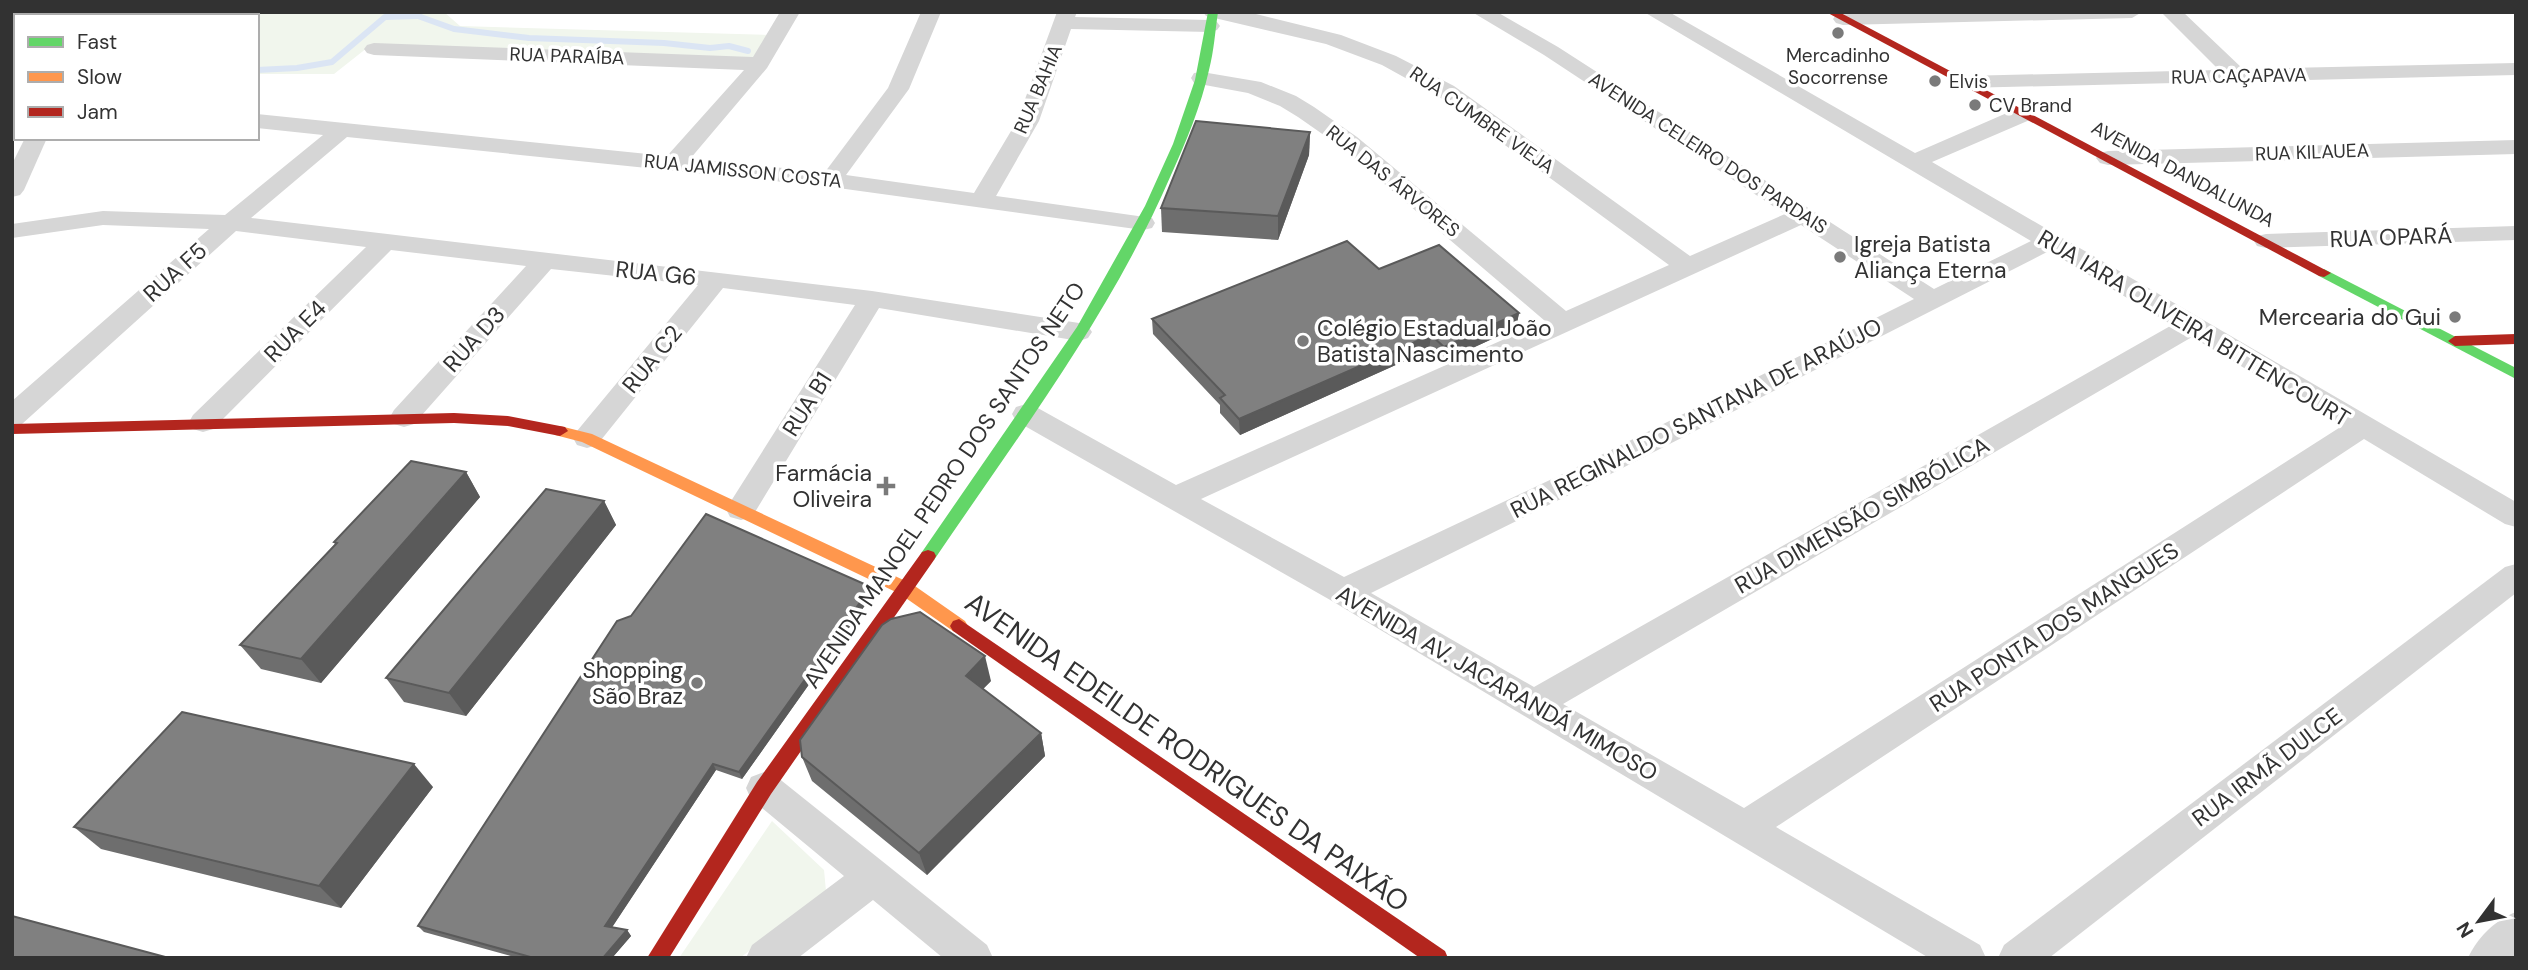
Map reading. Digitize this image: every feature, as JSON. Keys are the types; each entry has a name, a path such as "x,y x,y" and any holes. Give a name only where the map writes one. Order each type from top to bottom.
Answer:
{"street":[{"path":"673,164 760,64 790,12"},
{"path":"831,180 898,89 931,12"},
{"name":"AVENIDA CELEIRO DOS PARDAIS","path":"1482,12 1551,51 1932,299"},
{"name":"RUA IARA OLIVEIRA BITTENCOURT","path":"1654,12 2516,516"},
{"path":"1837,16 2132,12"},
{"path":"2171,12 2238,76"},
{"name":"AVENIDA DANDALUNDA","path":"1837,16 2516,374"},
{"name":"RUA CUMBRE VIEJA","path":"1066,18 1212,17 1281,24 1322,34 1406,67 1446,91 1687,266"},
{"name":"AVENIDA MANOEL PEDRO DOS SANTOS NETO","path":"656,958 764,788 906,589 1079,332 1143,223 1180,141 1202,78 1212,17"},
{"name":"RUA BAHIA","path":"982,199 1028,121 1066,18"},
{"name":"RUA PARAÍBA","path":"374,49 760,64"},
{"name":"RUA CAÇAPAVA","path":"1963,82 2516,69"},
{"name":"RUA DAS ÁRVORES","path":"1202,78 1253,87 1288,101 1306,112 1349,142 1564,323"},
{"path":"1913,162 2024,114"},
{"name":"RUA JAMISSON COSTA","path":"259,121 831,180 1143,223"},
{"name":"RUA F5","path":"12,417 231,223 341,131"},
{"path":"12,190 35,140"},
{"name":"RUA KILAUEA","path":"2108,158 2516,147"},
{"path":"1177,497 1802,215"},
{"name":"RUA G6","path":"12,231 103,218 231,223 872,299 1079,332"},
{"name":"RUA OPARÁ","path":"2266,241 2516,233"},
{"name":"RUA E4","path":"204,422 386,240"},
{"name":"RUA REGINALDO SANTANA DE ARAÚJO","path":"1343,592 1581,477 2048,242"},
{"name":"RUA D3","path":"404,417 545,261"},
{"name":"RUA C2","path":"587,438 716,279"},
{"name":"RUA B1","path":"741,509 872,299"},
{"name":"RUA DIMENSÃO SIMBÓLICA","path":"1533,704 2191,326"},
{"path":"2454,341 2516,339"},
{"name":"AVENIDA AV. JACARANDÁ MIMOSO","path":"1026,414 1343,592 1965,958"},
{"name":"AVENIDA EDEILDE RODRIGUES DA PAIXÃO","path":"12,429 404,417 505,420 539,425 587,438 906,589 1438,958"},
{"name":"RUA PONTA DOS MANGUES","path":"1745,827 2362,427"},
{"name":"RUA IRMÃ DULCE","path":"2018,958 2516,576"},
{"path":"764,788 973,958"},
{"path":"766,958 874,876"},
{"path":"2488,958 2516,930"}],"shaded area":[{"path":"444,12 460,26 771,35 756,59 372,44 334,74 259,74 259,14 102,14"},
{"path":"772,821 824,870 826,891 740,958 679,958"}],"building":[{"path":"1196,121 1310,132 1278,216 1161,208"},
{"path":"1347,241 1379,269 1439,245 1519,313 1444,347 1431,335 1239,419 1220,398 1225,395 1152,319"},
{"path":"411,461 466,472 301,659 240,645 337,543 334,542"},
{"path":"546,489 604,501 449,693 386,678"},
{"name":"Shopping São Braz","path":"706,514 871,587 739,772 713,764 605,926 627,930 603,958 534,958 418,926 617,621 631,616"},
{"path":"920,612 985,656 966,676 1041,733 919,853 802,757 800,740 882,625 891,619"},
{"path":"182,712 414,764 319,886 74,827"},
{"path":"12,916 169,958 12,958"}],"waterway":[{"path":"418,16 420,12"},
{"path":"259,70 297,68 332,62 385,17 418,16"},
{"path":"418,16 454,29 529,38 664,43 710,48 729,46 748,51"}],"traffic: fast":[{"path":"928,556 1083,327 1152,206 1179,144 1201,80 1213,12"},
{"path":"2324,273 2516,374"}],"traffic: slow":[{"path":"560,431 587,438 906,589 959,626"}],"traffic: jam":[{"path":"1831,12 2324,273"},
{"path":"2455,341 2516,339"},
{"path":"12,429 454,418 508,421 560,431"},
{"path":"657,958 764,788 928,556"},
{"path":"959,626 1438,958"}],"place":[{"name":"Mercadinho Socorrense","path":"1838,33"},
{"name":"Elvis","path":"1935,81"},
{"name":"CV Brand","path":"1975,105"},
{"name":"Igreja Batista Aliança Eterna","path":"1840,257"},
{"name":"Mercearia do Gui","path":"2455,317"},
{"name":"Colégio Estadual João Batista Nascimento","path":"1303,341"},
{"name":"Farmácia Oliveira","path":"886,486"},
{"name":"Shopping São Braz","path":"697,683"}]}
